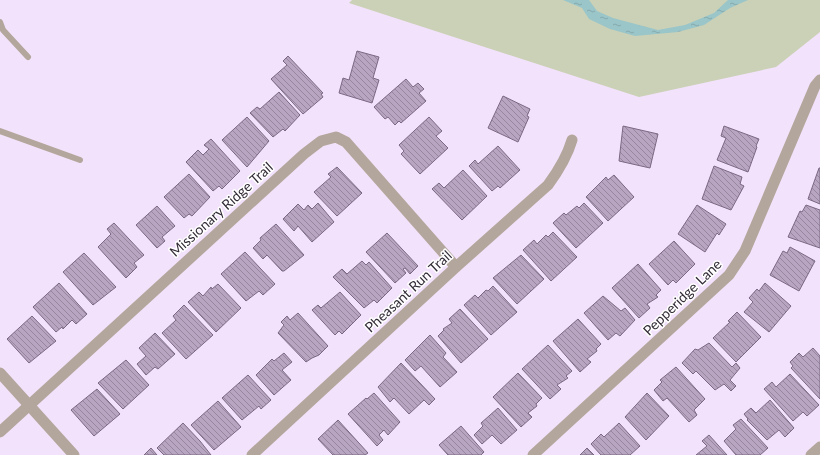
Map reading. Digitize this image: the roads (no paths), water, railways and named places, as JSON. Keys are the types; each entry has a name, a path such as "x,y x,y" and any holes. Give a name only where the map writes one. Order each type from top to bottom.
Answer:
{"street":[{"name":"Pepperidge Lane","path":"533,455 729,275 745,251 815,86 820,80"},
{"name":"Missionary Ridge Trail","path":"0,432 304,154 322,141 336,137 346,142 456,267"},
{"name":"Pheasant Run Trail","path":"252,455 456,267 548,185 560,169 568,154 572,140"},
{"path":"0,373 28,406 74,455"},
{"path":"812,455 820,447"}],"lane":[{"path":"0,22 3,30 28,57"},
{"path":"0,131 80,160"}],"water":[{"path":"563,0 589,0 597,11 613,18 658,30 685,25 714,13 728,0 748,0 730,8 704,25 678,32 635,36 610,29 589,19 582,8"}]}
